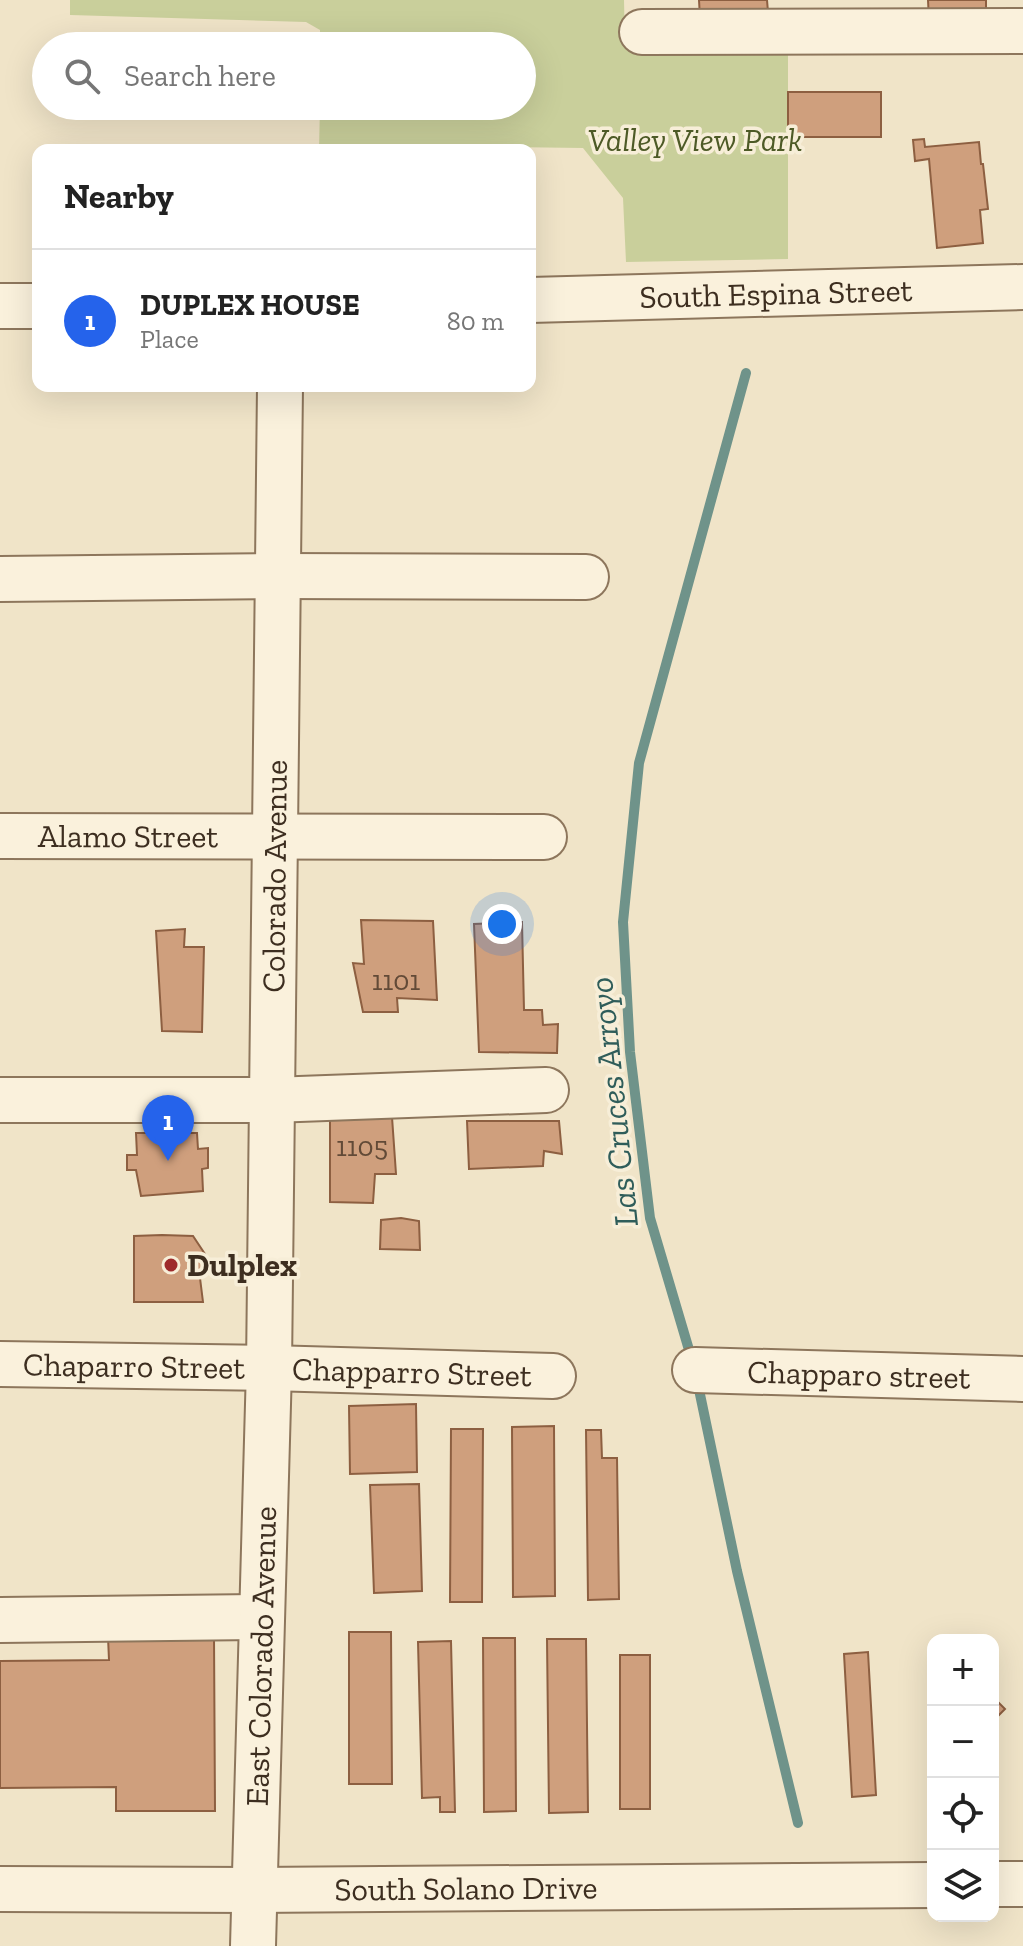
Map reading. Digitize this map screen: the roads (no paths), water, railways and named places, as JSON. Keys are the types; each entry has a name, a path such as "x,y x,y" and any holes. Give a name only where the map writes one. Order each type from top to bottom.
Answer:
{"street":[{"path":"642,32 1023,31"},
{"name":"South Espina Street","path":"536,300 1023,287"},
{"path":"0,306 32,306"},
{"name":"Colorado Avenue","path":"269,1368 280,392"},
{"path":"0,579 586,577"},
{"name":"Alamo Street","path":"0,836 544,837"},
{"path":"0,1100 272,1100 546,1090"},
{"name":"Chaparro Street","path":"0,1364 269,1368"},
{"name":"Chapparro Street","path":"269,1368 553,1376"},
{"name":"East Colorado Avenue","path":"253,1946 269,1368"},
{"name":"Chapparo street","path":"695,1370 1023,1379"},
{"path":"0,1620 261,1617"},
{"path":"999,1884 1023,1884"},
{"name":"South Solano Drive","path":"0,1889 927,1885"}],"waterway":[{"name":"Las Cruces Arroyo","path":"692,1360 650,1218 630,1052 623,922 639,763 746,373"},
{"name":"Las Cruces Arroyo","path":"697,1380 737,1571 798,1823"}],"place":[{"name":"DUPLEX HOUSE","path":"168,1161"},
{"name":"Dulplex","path":"171,1265"}],"park label":[{"name":"Valley View Park","path":"695,140"}]}
